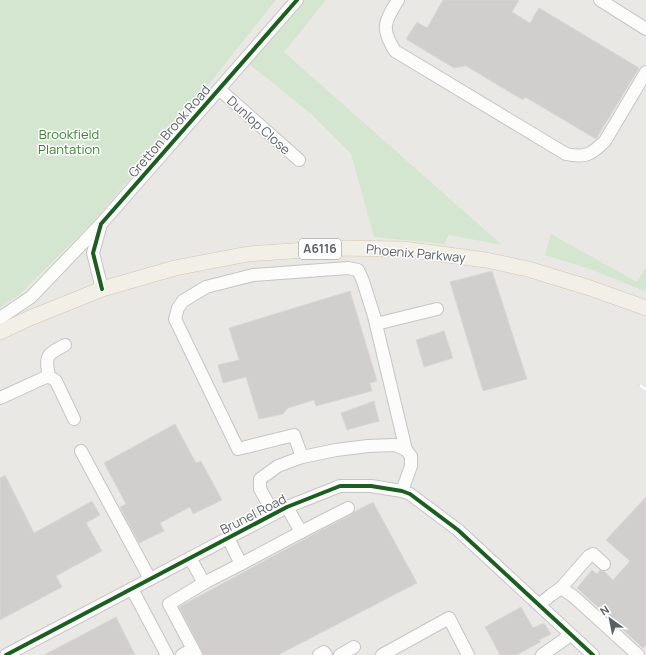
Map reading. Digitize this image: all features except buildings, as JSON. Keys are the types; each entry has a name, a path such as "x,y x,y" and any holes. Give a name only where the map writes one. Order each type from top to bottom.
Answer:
{"main road":[{"name":"Phoenix Parkway","path":"0,332 30,318 102,289 175,268 248,254 337,248 403,250 486,260 528,269 590,288 646,308"}],"street":[{"name":"Gretton Brook Road","path":"102,289 93,253 101,224 297,0"},
{"path":"398,0 387,20 386,30 389,41 396,50 566,154 577,156 586,155 597,149 605,141 646,72"},
{"path":"600,0 646,29"},
{"name":"Dunlop Close","path":"219,89 299,160"},
{"path":"0,318 31,297 101,224"},
{"path":"302,457 294,435 238,449 175,319 178,308 183,301 206,287 253,275 348,268 358,270 365,286 376,324 406,450"},
{"path":"376,324 437,309"},
{"path":"49,377 47,358 50,353 65,345"},
{"path":"0,398 46,377 53,378 56,381 74,419"},
{"path":"274,514 260,489 260,478 278,466 302,457 336,450 368,446 395,445 406,450 411,456 411,466 402,491"},
{"path":"81,451 150,579"},
{"name":"Brunel Road","path":"6,655 287,507 340,486 371,486 402,491 410,494 458,530 593,655"},
{"path":"287,507 301,532"},
{"path":"182,655 195,652 169,604 204,583 348,508"},
{"path":"228,538 241,564"},
{"path":"539,605 561,588 589,556 593,554 604,564"},
{"path":"190,558 204,583"},
{"path":"561,588 573,596 638,655"},
{"path":"132,589 167,655"},
{"path":"382,655 449,618 468,655"},
{"path":"542,655 565,639 568,633"},
{"path":"340,655 354,648"},
{"path":"319,655 324,652 326,655"}],"green space":[{"name":"Brookfield Plantation","path":"0,0 276,0 201,94 92,223 19,295 0,308"},
{"path":"303,0 326,0 284,52 502,245 449,235 444,244 374,237 351,154 310,113 248,63 268,38"},
{"path":"551,234 637,282 646,267 646,289 644,291 590,269 545,255"}],"railway":[{"path":"640,385 646,390"}],"cycle path":[{"path":"102,289 93,253 101,224 297,0"},
{"path":"6,655 287,507 340,486 371,486 402,491 410,494 458,530 593,655"}]}
